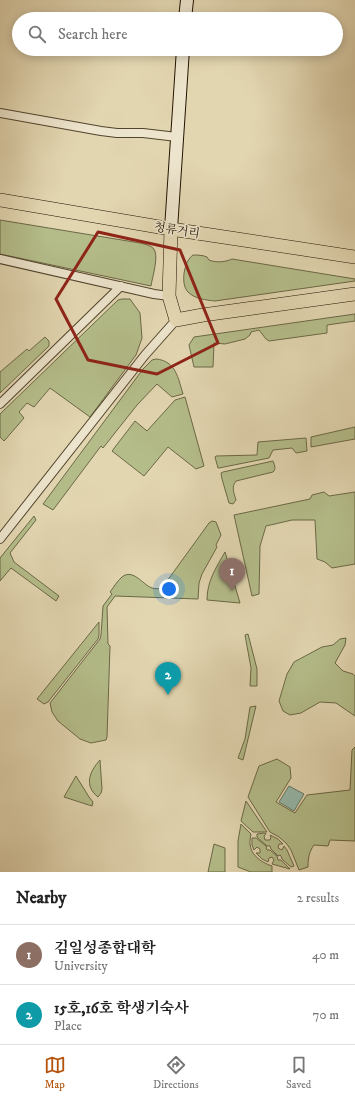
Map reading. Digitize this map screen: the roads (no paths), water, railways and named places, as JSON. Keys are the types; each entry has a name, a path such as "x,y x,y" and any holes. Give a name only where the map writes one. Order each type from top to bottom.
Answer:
{"main road":[{"path":"186,12 187,0"},
{"path":"183,56 171,229 169,296 176,320 355,294"},
{"name":"청류거리","path":"0,200 171,229 355,257"}],"street":[{"path":"0,113 101,131 117,133 143,133 177,137"},
{"path":"0,259 154,294 169,296"},
{"path":"0,404 121,286"},
{"path":"0,539 145,355 176,320"}],"place":[{"name":"김일성종합대학","path":"232,591"},
{"name":"15호,16호 학생기숙사","path":"168,695"}]}
